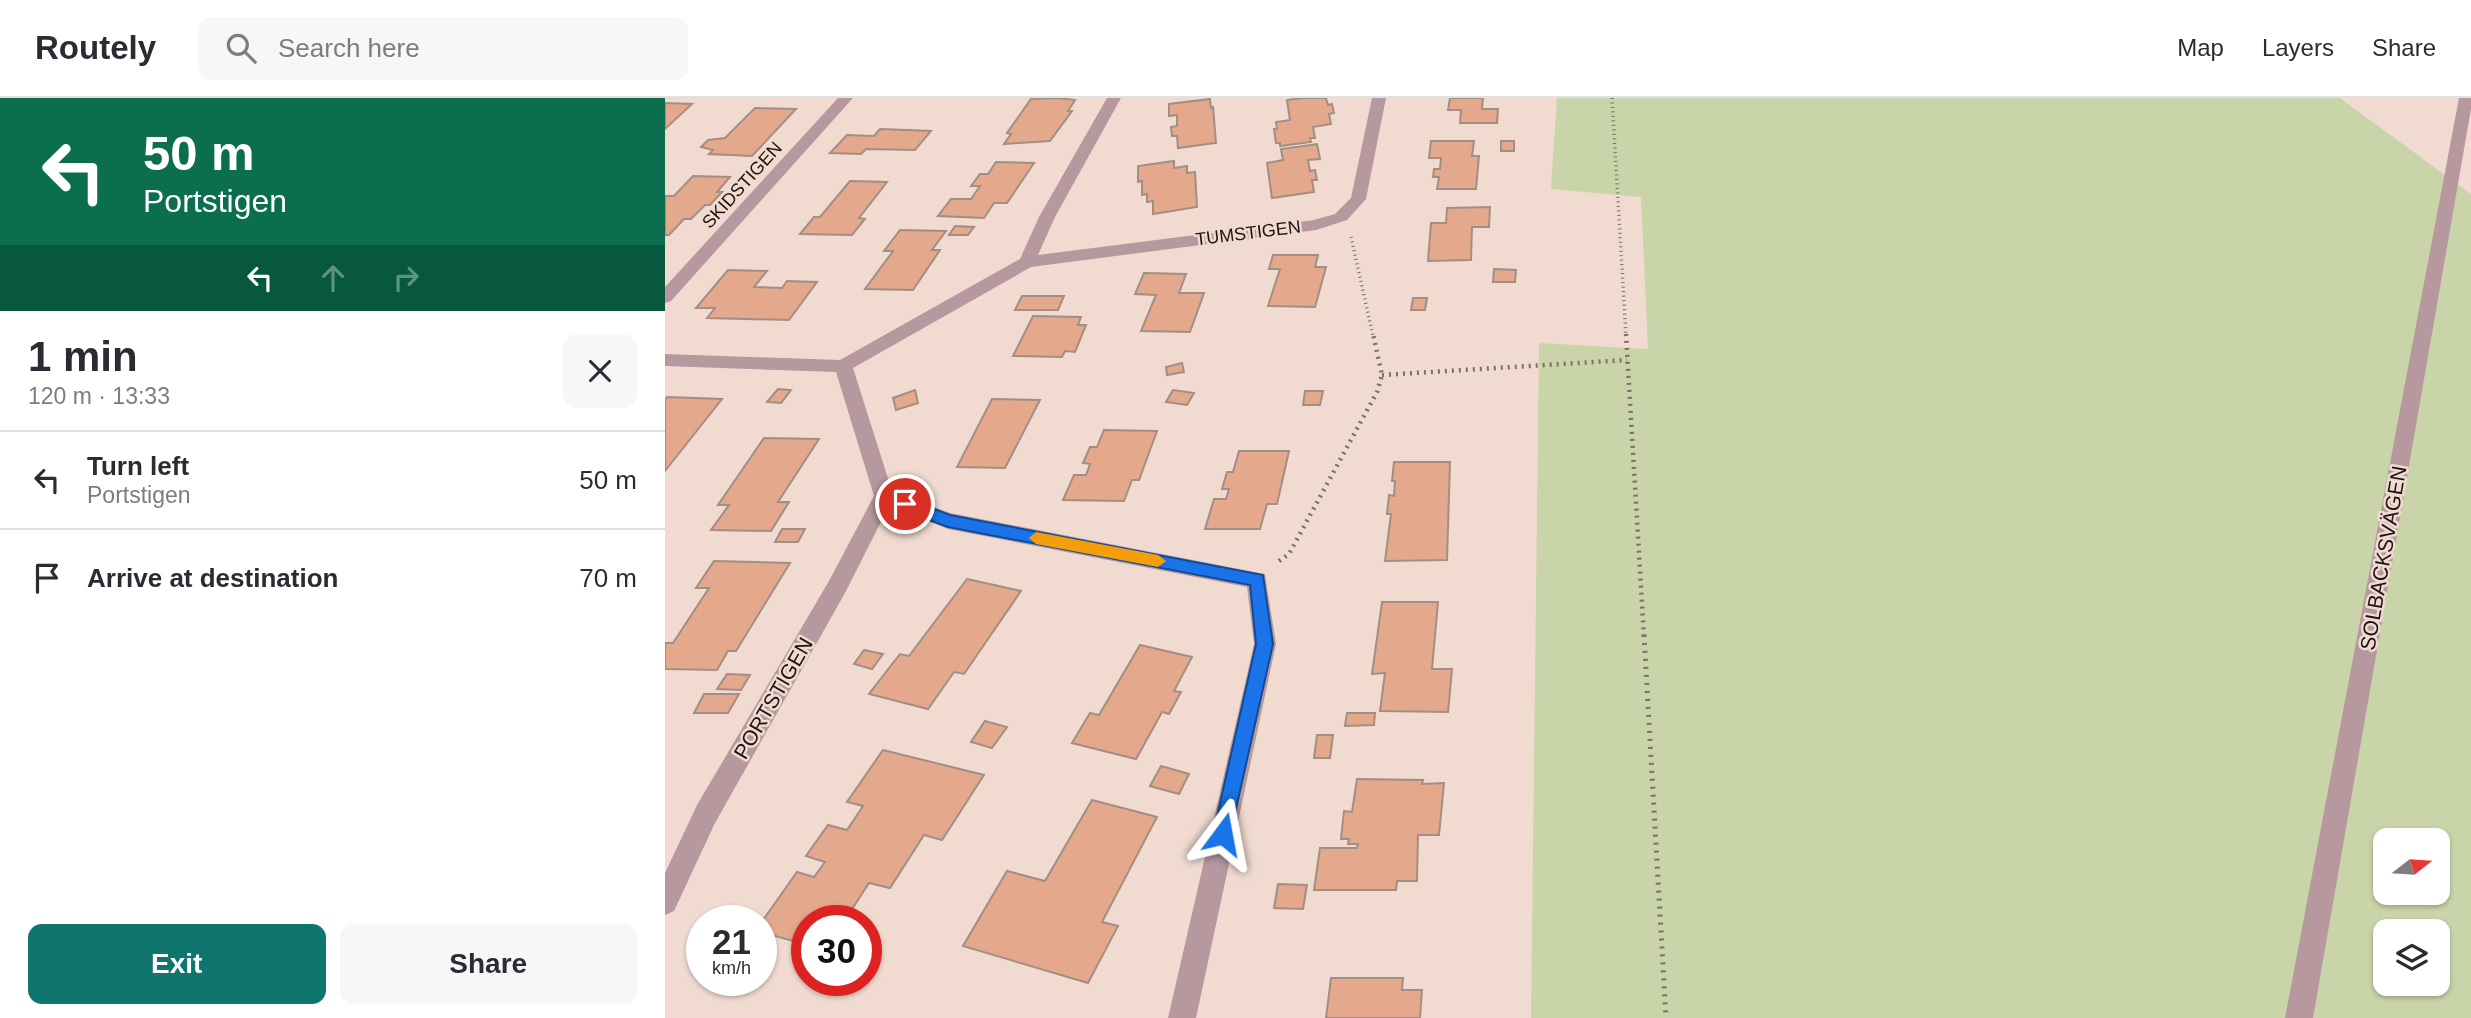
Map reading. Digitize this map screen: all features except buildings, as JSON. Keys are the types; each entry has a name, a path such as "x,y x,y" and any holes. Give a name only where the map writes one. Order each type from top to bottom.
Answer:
{"street":[{"name":"SKIDSTIGEN","path":"665,297 846,98"},
{"path":"1027,262 1047,217 1114,98"},
{"path":"1341,217 1358,199 1379,98"},
{"name":"SOLBACKSVÄGEN","path":"2299,1018 2466,98"},
{"name":"TUMSTIGEN","path":"843,366 1027,262 1316,225 1341,217"},
{"path":"665,360 843,366 857,403 873,471 884,496 948,521 1257,580 1265,644 1182,1018"},
{"name":"PORTSTIGEN","path":"665,902 706,814 837,587 884,496"}],"path":[{"path":"1612,98 1666,1018"},
{"path":"1615,145 1634,469"},
{"path":"1257,580 1289,554 1377,392 1382,375 1355,244 1341,217"},
{"path":"1382,375 1627,360"}],"green space":[{"path":"1557,98 2340,98 2471,194 2471,1018 1531,1018 1539,343 1648,349 1641,197 1551,189"}],"slow traffic":[{"path":"1036,538 1158,561"}],"route":[{"path":"905,504 948,521 1257,580 1265,644 1223,834"}]}
